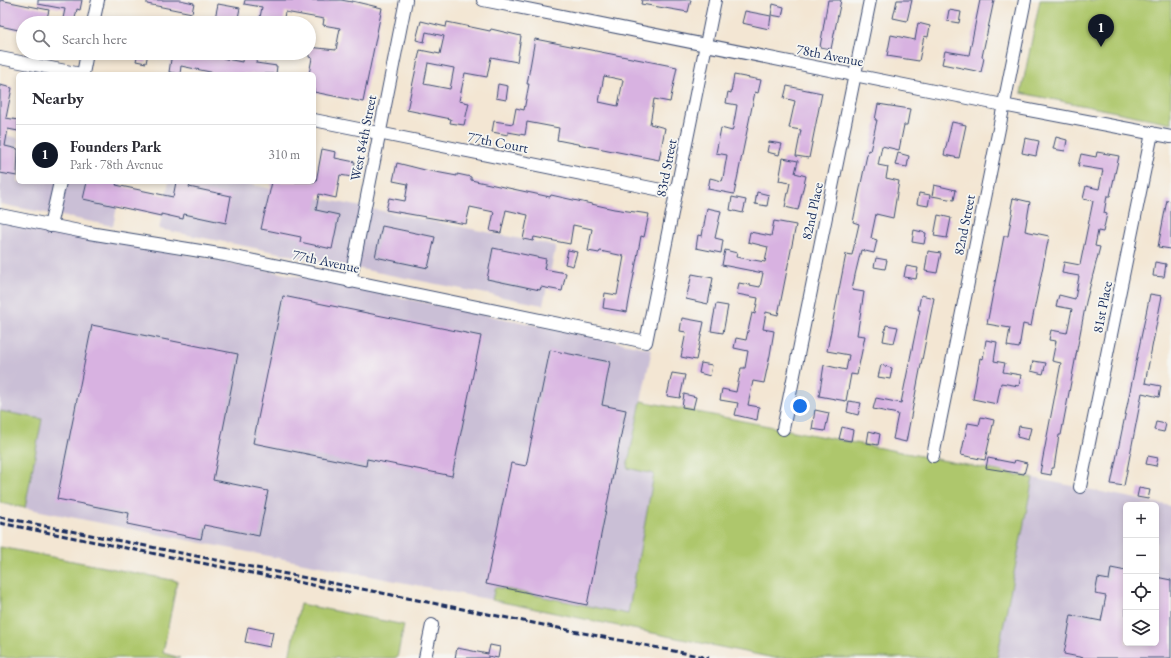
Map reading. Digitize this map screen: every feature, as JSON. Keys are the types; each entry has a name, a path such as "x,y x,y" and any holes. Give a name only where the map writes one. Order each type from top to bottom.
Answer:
{"street":[{"path":"95,16 98,0"},
{"name":"West 84th Street","path":"350,282 406,0"},
{"name":"78th Avenue","path":"483,0 1003,105 1171,136"},
{"name":"83rd Street","path":"646,342 715,0"},
{"name":"82nd Place","path":"783,429 870,0"},
{"name":"82nd Street","path":"933,456 1025,0"},
{"path":"0,58 72,72"},
{"path":"82,72 85,60"},
{"name":"77th Court","path":"316,120 676,193"},
{"name":"81st Place","path":"1080,486 1152,133"},
{"path":"50,226 60,184"},
{"name":"77th Avenue","path":"0,215 50,226 225,255 646,342"},
{"path":"425,658 432,625"}],"shaded area":[{"path":"0,134 16,138 16,184 122,184 113,226 0,204"},
{"path":"169,184 248,184 556,246 543,305 159,229"},
{"path":"0,219 251,267 652,349 627,468 654,473 628,615 495,587 492,600 25,508 42,419 0,411"},
{"path":"1033,478 1151,502 1123,502 1123,646 1159,646 1159,504 1171,506 1171,658 997,658"}],"green space":[{"path":"1040,0 1171,0 1171,123 1021,93"},
{"path":"641,401 1033,478 997,658 774,658 492,600 495,587 628,614 654,474 627,468"},
{"path":"0,411 42,419 25,508 0,503"},
{"path":"0,547 177,581 163,653 180,658 0,658"},
{"path":"300,604 404,625 397,658 289,658"}],"building":[{"path":"0,0 49,10 48,16 16,16 16,29 0,26"},
{"path":"38,0 82,0 80,10 77,9 76,16 64,16 65,9 38,4"},
{"path":"147,0 180,0 194,3 192,13 147,4"},
{"path":"245,0 341,0 382,8 363,102 316,92 316,72 309,72 312,60 316,60 316,48 336,50 340,28 323,25 324,19 316,18 316,16 285,12 284,16 260,16 262,7 244,4"},
{"path":"642,0 691,0 688,12 641,4"},
{"path":"828,0 841,0 831,49 820,47"},
{"path":"897,0 912,0 907,21 893,18"},
{"path":"980,0 994,0 982,57 984,58 981,72 942,64 945,51 969,55"},
{"path":"218,4 240,8 238,16 215,16"},
{"path":"773,4 784,7 782,17 771,15"},
{"path":"949,10 961,12 959,23 947,21"},
{"path":"745,11 771,16 769,29 742,23"},
{"path":"421,21 446,27 447,22 490,31 491,29 521,36 517,62 491,57 487,77 465,73 459,101 469,103 464,125 450,123 451,119 407,110 420,50 440,54 444,36 426,32 424,42 416,40","holes":["428,63 454,68 450,89 424,84"]},
{"path":"918,23 930,26 928,37 924,36 919,61 887,56 891,35 915,40"},
{"path":"535,39 677,67 670,102 654,99 650,124 665,128 659,160 557,140 559,128 527,122 525,135 508,132 508,135 492,132 494,121 513,124 516,108 524,110 529,84 527,84","holes":["604,76 623,80 618,106 599,102"]},
{"path":"136,60 147,60 146,63"},
{"path":"171,60 232,60 242,62 242,60 256,60 256,63 277,66 276,72 210,72 181,66 180,72 169,72"},
{"path":"734,75 761,80 758,93 755,92 734,194 708,189 710,178 722,181 723,178 727,155 716,153 721,128 732,131 733,128 737,105 726,103 728,92 731,93"},
{"path":"498,84 508,86 506,100 496,98"},
{"path":"0,85 12,88 6,118 16,120 16,131 8,129 5,146 16,149 16,176 0,173"},
{"path":"787,86 822,93 809,158 796,156 801,130 789,128 795,101 784,98"},
{"path":"878,104 910,109 907,125 904,125 899,150 882,146 878,165 888,167 886,178 899,181 893,218 876,214 871,238 877,240 874,253 861,250 852,290 864,292 857,335 865,336 857,375 851,374 846,401 819,396 824,365 846,370 849,355 827,351 846,254 852,255 859,224 853,222 868,150 870,151 877,120 875,120"},
{"path":"952,122 966,125 959,158 944,155"},
{"path":"1056,137 1067,140 1065,151 1053,149"},
{"path":"1025,138 1039,141 1036,156 1022,153"},
{"path":"769,142 782,144 779,155 767,152"},
{"path":"322,149 336,152 335,158 355,162 352,177 340,175 336,198 319,194 316,210 339,215 332,249 300,242 301,237 261,229 272,184 316,184"},
{"path":"1097,152 1119,156 1110,196 1107,196 1104,213 1107,214 1103,232 1098,231 1095,246 1100,247 1086,302 1061,435 1059,435 1054,468 1052,468 1051,475 1040,473 1061,363 1052,361 1056,341 1049,340 1051,330 1067,333 1072,309 1056,306 1059,295 1075,299 1079,276 1062,273 1064,262 1080,265 1093,201 1083,199 1086,186 1099,189 1103,170 1078,166 1081,154 1096,157"},
{"path":"898,153 909,156 907,167 895,165"},
{"path":"783,158 798,161 795,173 806,176 798,210 785,207 790,183 779,181"},
{"path":"397,163 425,170 471,177 471,180 550,197 551,195 614,209 649,214 644,237 641,236 627,312 603,308 605,293 617,295 624,256 600,251 599,253 588,251 592,229 573,225 570,244 534,237 533,241 523,239 528,215 506,210 501,233 490,231 494,212 470,207 466,224 386,210 389,198 405,201 408,184 393,181"},
{"path":"87,184 116,184 173,197 176,184 190,184 189,187 231,196 226,223 184,214 183,219 161,214 161,216 83,199"},
{"path":"934,185 956,190 954,200 932,196"},
{"path":"757,192 769,195 767,206 755,204"},
{"path":"919,193 930,195 928,206 917,204"},
{"path":"732,197 746,200 743,213 730,210"},
{"path":"1013,198 1030,202 1025,231 1049,236 1031,326 1023,324 1019,348 1007,346 1010,328 987,324 1004,236 1008,236 1013,209 1011,208"},
{"path":"1167,200 1171,201 1171,249 1158,247"},
{"path":"707,208 721,211 715,238 723,240 721,253 696,248 698,235 702,236"},
{"path":"938,215 951,218 947,238 934,236"},
{"path":"774,221 796,225 778,315 766,312 763,329 774,331 770,355 764,383 753,381 748,405 759,407 757,420 735,415 738,403 720,400 722,389 736,392 741,368 745,368 748,351 734,348 736,338 746,340 752,313 755,314 758,298 737,294 739,283 760,287 763,273 722,265 725,250 737,253 736,257 765,262 768,247 748,242 750,232 771,236"},
{"path":"382,226 435,237 428,268 375,257"},
{"path":"914,230 926,233 924,244 912,242"},
{"path":"493,248 546,259 544,269 566,273 562,291 541,287 540,290 487,279"},
{"path":"568,250 577,252 573,266 565,264"},
{"path":"928,251 941,253 937,273 925,271"},
{"path":"876,258 887,260 885,269 874,267"},
{"path":"1155,262 1166,264 1164,277 1153,276"},
{"path":"906,266 918,268 916,279 904,277"},
{"path":"692,274 713,278 708,304 686,299"},
{"path":"1150,294 1162,296 1145,383 1161,386 1159,397 1142,393 1124,486 1111,484"},
{"path":"921,295 934,298 906,442 893,439 898,414 873,409 876,398 901,403 920,310 918,310"},
{"path":"283,296 481,336 452,476 367,459 366,466 253,443"},
{"path":"716,304 728,306 723,333 711,331"},
{"path":"682,318 704,322 696,360 681,357 686,332 680,331"},
{"path":"92,325 238,354 213,480 268,491 259,536 204,525 201,539 127,524 129,513 57,499"},
{"path":"886,325 898,327 894,343 883,341"},
{"path":"986,340 997,342 994,361 1005,363 1003,372 1021,375 1019,386 1001,383 997,404 973,399 980,358 983,359"},
{"path":"550,350 610,362 602,405 626,410 587,605 486,584 511,463 526,466"},
{"path":"1033,361 1046,363 1043,374 1031,371"},
{"path":"701,363 712,365 710,376 699,373"},
{"path":"881,365 892,368 890,379 878,377"},
{"path":"672,373 685,375 680,398 667,396"},
{"path":"684,394 696,397 693,409 682,407"},
{"path":"849,401 861,403 858,415 847,412"},
{"path":"815,410 829,413 825,431 812,429"},
{"path":"981,417 994,420 985,460 961,455 968,423 979,425"},
{"path":"1156,422 1166,424 1164,432 1154,430"},
{"path":"1019,426 1031,428 1028,440 1017,437"},
{"path":"842,427 853,430 851,441 839,439"},
{"path":"869,431 880,434 878,445 867,443"},
{"path":"1148,456 1158,458 1156,466 1146,464"},
{"path":"988,458 1014,463 1015,460 1027,463 1024,474 986,468"},
{"path":"1139,488 1150,490 1148,499 1137,497"},
{"path":"1111,568 1123,570 1123,646 1159,646 1159,578 1171,580 1171,658 1084,658 1064,654 1071,615 1101,621 1106,596 1095,594 1098,578 1109,580"},
{"path":"248,627 273,632 270,647 245,642"},
{"path":"490,645 500,647 498,658 488,656 488,658 455,658 457,648 488,654"}],"railway":[{"path":"0,517 709,658"},
{"path":"0,523 353,593"}],"place":[{"name":"Founders Park","path":"1101,47"}]}
